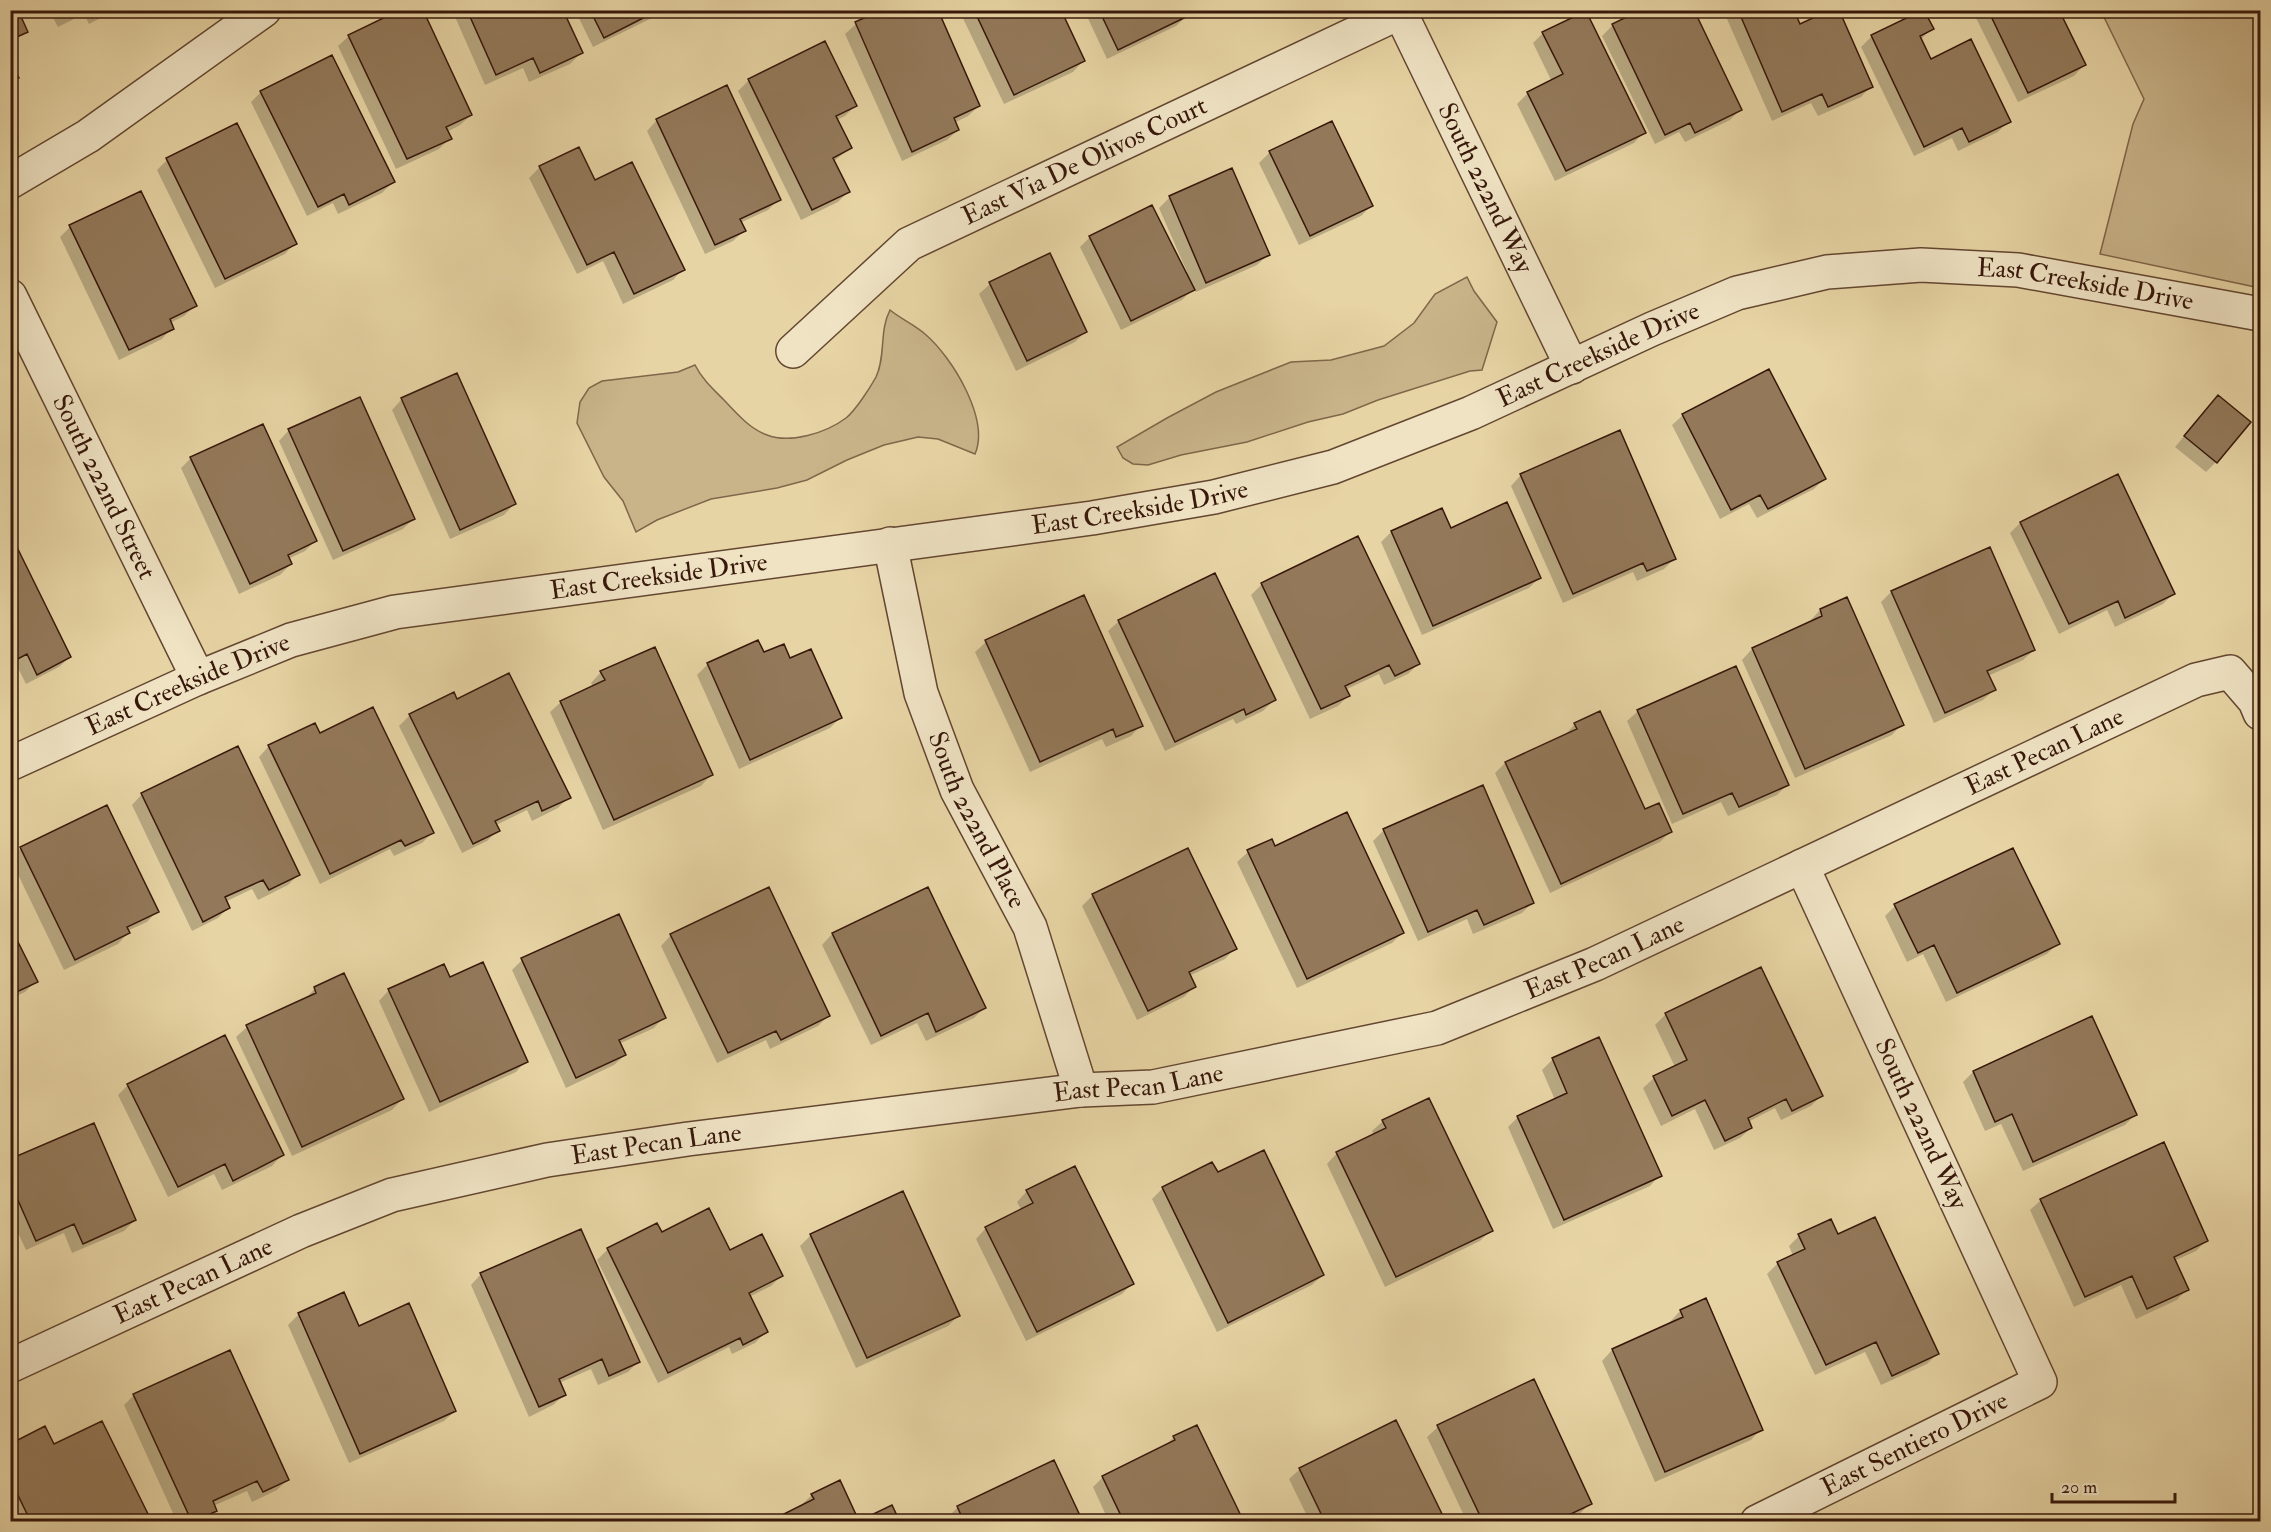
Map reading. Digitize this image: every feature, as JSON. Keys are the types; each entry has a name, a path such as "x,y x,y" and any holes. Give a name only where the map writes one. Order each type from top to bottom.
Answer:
{"street":[{"path":"10,182 87,136 264,10"},
{"name":"East Via De Olivos Court","path":"793,351 909,244 1401,11"},
{"name":"South 222nd Way","path":"1401,11 1572,367"},
{"name":"East Creekside Drive","path":"10,764 198,678 291,640 395,612 1092,518 1214,497 1333,467 1472,414 1737,293 1827,272 1922,265 2018,270 2260,314"},
{"name":"South 222nd Street","path":"10,296 198,678"},
{"name":"South 222nd Place","path":"890,544 921,693 957,790 1030,927 1081,1090"},
{"name":"East Pecan Lane","path":"10,1366 301,1231 392,1195 558,1158 699,1137 1081,1090 1153,1088 1437,1028 1595,964 2196,680 2230,672 2255,701 2260,713"},
{"name":"South 222nd Way","path":"1802,866 2040,1382"},
{"name":"East Sentiero Drive","path":"1757,1521 2040,1382"}],"shaded area":[{"path":"2101,11 2260,11 2260,288 2100,254 2133,124 2144,99"},
{"path":"1467,277 1474,291 1497,322 1482,370 1470,371 1378,400 1343,414 1308,422 1247,442 1181,455 1148,465 1133,464 1123,458 1117,447 1216,392 1291,362 1331,360 1384,346 1414,323 1435,294"},
{"path":"890,310 936,344 957,373 966,389 977,424 978,440 975,454 938,439 918,437 884,445 807,480 777,488 711,499 657,520 636,532 623,501 604,477 577,423 580,402 589,388 602,381 678,372 695,365 712,388 755,429 776,437 808,436 846,418 866,393 879,369 885,326"}],"building":[{"path":"10,10 18,10 28,32 10,40"},
{"path":"400,10 423,10 472,115 446,127 452,139 407,159 348,35"},
{"path":"467,10 563,10 583,53 540,73 533,58 496,75"},
{"path":"590,10 659,10 604,38"},
{"path":"882,10 938,10 980,106 954,118 959,130 912,152 855,22"},
{"path":"974,10 1061,10 1085,61 1014,95"},
{"path":"1099,10 1186,10 1188,16 1118,50"},
{"path":"1641,10 1694,10 1742,110 1695,133 1690,123 1665,135 1612,24"},
{"path":"1738,10 1794,10 1800,24 1830,10 1839,10 1873,87 1828,107 1822,94 1782,112"},
{"path":"1923,10 1934,10 1926,14 1934,29 1920,36 1931,59 1971,39 2011,122 1969,142 1962,128 1924,147 1871,35"},
{"path":"1988,10 2059,10 2086,65 2028,93"},
{"path":"1586,11 1646,133 1566,171 1527,92 1563,74 1542,32"},
{"path":"825,41 857,106 836,116 852,148 833,158 850,192 812,210 748,79"},
{"path":"332,55 395,182 349,205 344,194 318,207 260,91"},
{"path":"10,61 19,78 10,82"},
{"path":"727,85 781,200 740,219 746,231 715,245 656,119"},
{"path":"1332,121 1373,206 1310,236 1269,151"},
{"path":"237,123 297,244 225,279 166,158"},
{"path":"579,147 595,180 632,162 685,270 634,294 614,252 587,265 539,166"},
{"path":"1232,168 1270,255 1206,283 1169,196"},
{"path":"141,191 197,306 170,319 174,329 129,350 69,225"},
{"path":"1152,205 1195,290 1131,321 1089,236"},
{"path":"1050,253 1087,332 1027,361 989,282"},
{"path":"1769,369 1826,479 1768,509 1760,495 1731,510 1682,414"},
{"path":"457,373 516,504 460,530 401,398"},
{"path":"2218,395 2251,422 2217,463 2184,436"},
{"path":"360,397 415,519 343,551 288,429"},
{"path":"263,424 317,541 288,555 292,564 250,584 190,457"},
{"path":"1620,430 1676,559 1647,571 1643,563 1573,594 1520,474"},
{"path":"2118,474 2175,594 2125,618 2118,601 2069,624 2020,522"},
{"path":"1507,502 1541,578 1433,626 1391,531 1442,508 1451,528"},
{"path":"10,533 71,657 37,675 27,654 10,663"},
{"path":"1358,536 1420,664 1395,676 1389,665 1345,686 1350,696 1321,709 1261,583"},
{"path":"1990,547 2035,650 1987,671 1996,690 1945,713 1891,591"},
{"path":"1215,573 1276,700 1246,715 1244,709 1175,742 1118,620"},
{"path":"1084,595 1143,726 1116,737 1113,729 1040,762 985,640"},
{"path":"1847,597 1904,725 1805,769 1752,648 1822,616 1820,609"},
{"path":"758,640 764,652 784,644 790,658 811,649 842,718 750,760 707,663"},
{"path":"655,647 713,775 614,820 560,701 605,680 600,671"},
{"path":"1736,666 1789,785 1739,807 1732,793 1683,814 1637,710"},
{"path":"509,673 571,798 542,811 538,801 495,821 500,831 473,844 409,714 454,692 457,699"},
{"path":"373,707 434,833 405,846 401,840 330,874 268,745 315,723 320,733"},
{"path":"1600,711 1645,809 1659,803 1672,832 1561,884 1505,762 1577,729 1574,723"},
{"path":"238,746 300,875 269,890 263,880 225,897 230,908 203,922 141,793"},
{"path":"1483,785 1534,903 1484,925 1477,910 1428,932 1383,829"},
{"path":"107,805 159,912 127,927 130,933 75,960 20,847"},
{"path":"1347,812 1404,933 1307,979 1247,850 1272,839 1275,846"},
{"path":"1188,848 1237,949 1189,972 1196,987 1148,1011 1092,894"},
{"path":"2013,848 2060,944 1957,993 1934,945 1918,953 1894,904"},
{"path":"769,887 830,1016 781,1040 776,1031 728,1053 670,934"},
{"path":"928,887 986,1008 936,1032 928,1013 881,1036 832,933"},
{"path":"619,914 666,1018 619,1040 626,1055 576,1078 521,958"},
{"path":"10,926 38,982 10,995"},
{"path":"483,962 528,1062 440,1102 388,989 444,964 450,977"},
{"path":"1761,967 1823,1096 1792,1111 1786,1099 1748,1118 1752,1128 1725,1141 1705,1100 1672,1116 1653,1076 1687,1060 1665,1013"},
{"path":"344,973 404,1099 302,1147 246,1025 316,993 314,987"},
{"path":"2092,1016 2137,1115 2033,1162 2012,1114 1995,1122 1973,1071"},
{"path":"225,1035 284,1155 233,1181 225,1164 178,1187 127,1084"},
{"path":"1599,1037 1662,1176 1564,1220 1517,1116 1567,1093 1552,1058"},
{"path":"1429,1098 1493,1231 1396,1277 1336,1152 1386,1128 1382,1120"},
{"path":"94,1123 136,1220 83,1244 74,1224 36,1241 10,1182 10,1159"},
{"path":"2164,1142 2208,1241 2174,1257 2189,1290 2147,1309 2132,1276 2085,1297 2040,1199"},
{"path":"1264,1150 1324,1275 1228,1323 1162,1187 1212,1162 1218,1172"},
{"path":"1075,1166 1134,1284 1037,1332 985,1227 1033,1203 1026,1190"},
{"path":"903,1191 960,1316 867,1358 810,1234"},
{"path":"709,1208 730,1250 762,1234 783,1276 749,1293 768,1332 743,1345 740,1338 668,1373 607,1248 657,1223 662,1232"},
{"path":"1875,1217 1939,1354 1892,1376 1876,1342 1826,1365 1777,1262 1805,1249 1798,1234 1831,1219 1838,1234"},
{"path":"581,1229 640,1362 609,1376 602,1359 559,1379 566,1395 539,1407 480,1273"},
{"path":"344,1292 359,1326 409,1303 456,1411 360,1454 298,1313"},
{"path":"1706,1298 1763,1430 1665,1472 1612,1349 1683,1317 1680,1310"},
{"path":"230,1350 289,1480 263,1492 257,1481 213,1501 217,1511 192,1522 133,1394"},
{"path":"1534,1379 1592,1504 1554,1522 1483,1522 1437,1425"},
{"path":"1396,1420 1446,1522 1325,1522 1299,1468"},
{"path":"102,1421 152,1522 31,1522 10,1479 10,1444 45,1426 54,1444"},
{"path":"1197,1425 1244,1522 1124,1522 1102,1476 1175,1440 1173,1436"},
{"path":"1054,1460 1083,1522 964,1522 957,1506"},
{"path":"840,1480 859,1521 892,1505 900,1522 768,1522 814,1499 811,1494"}]}
